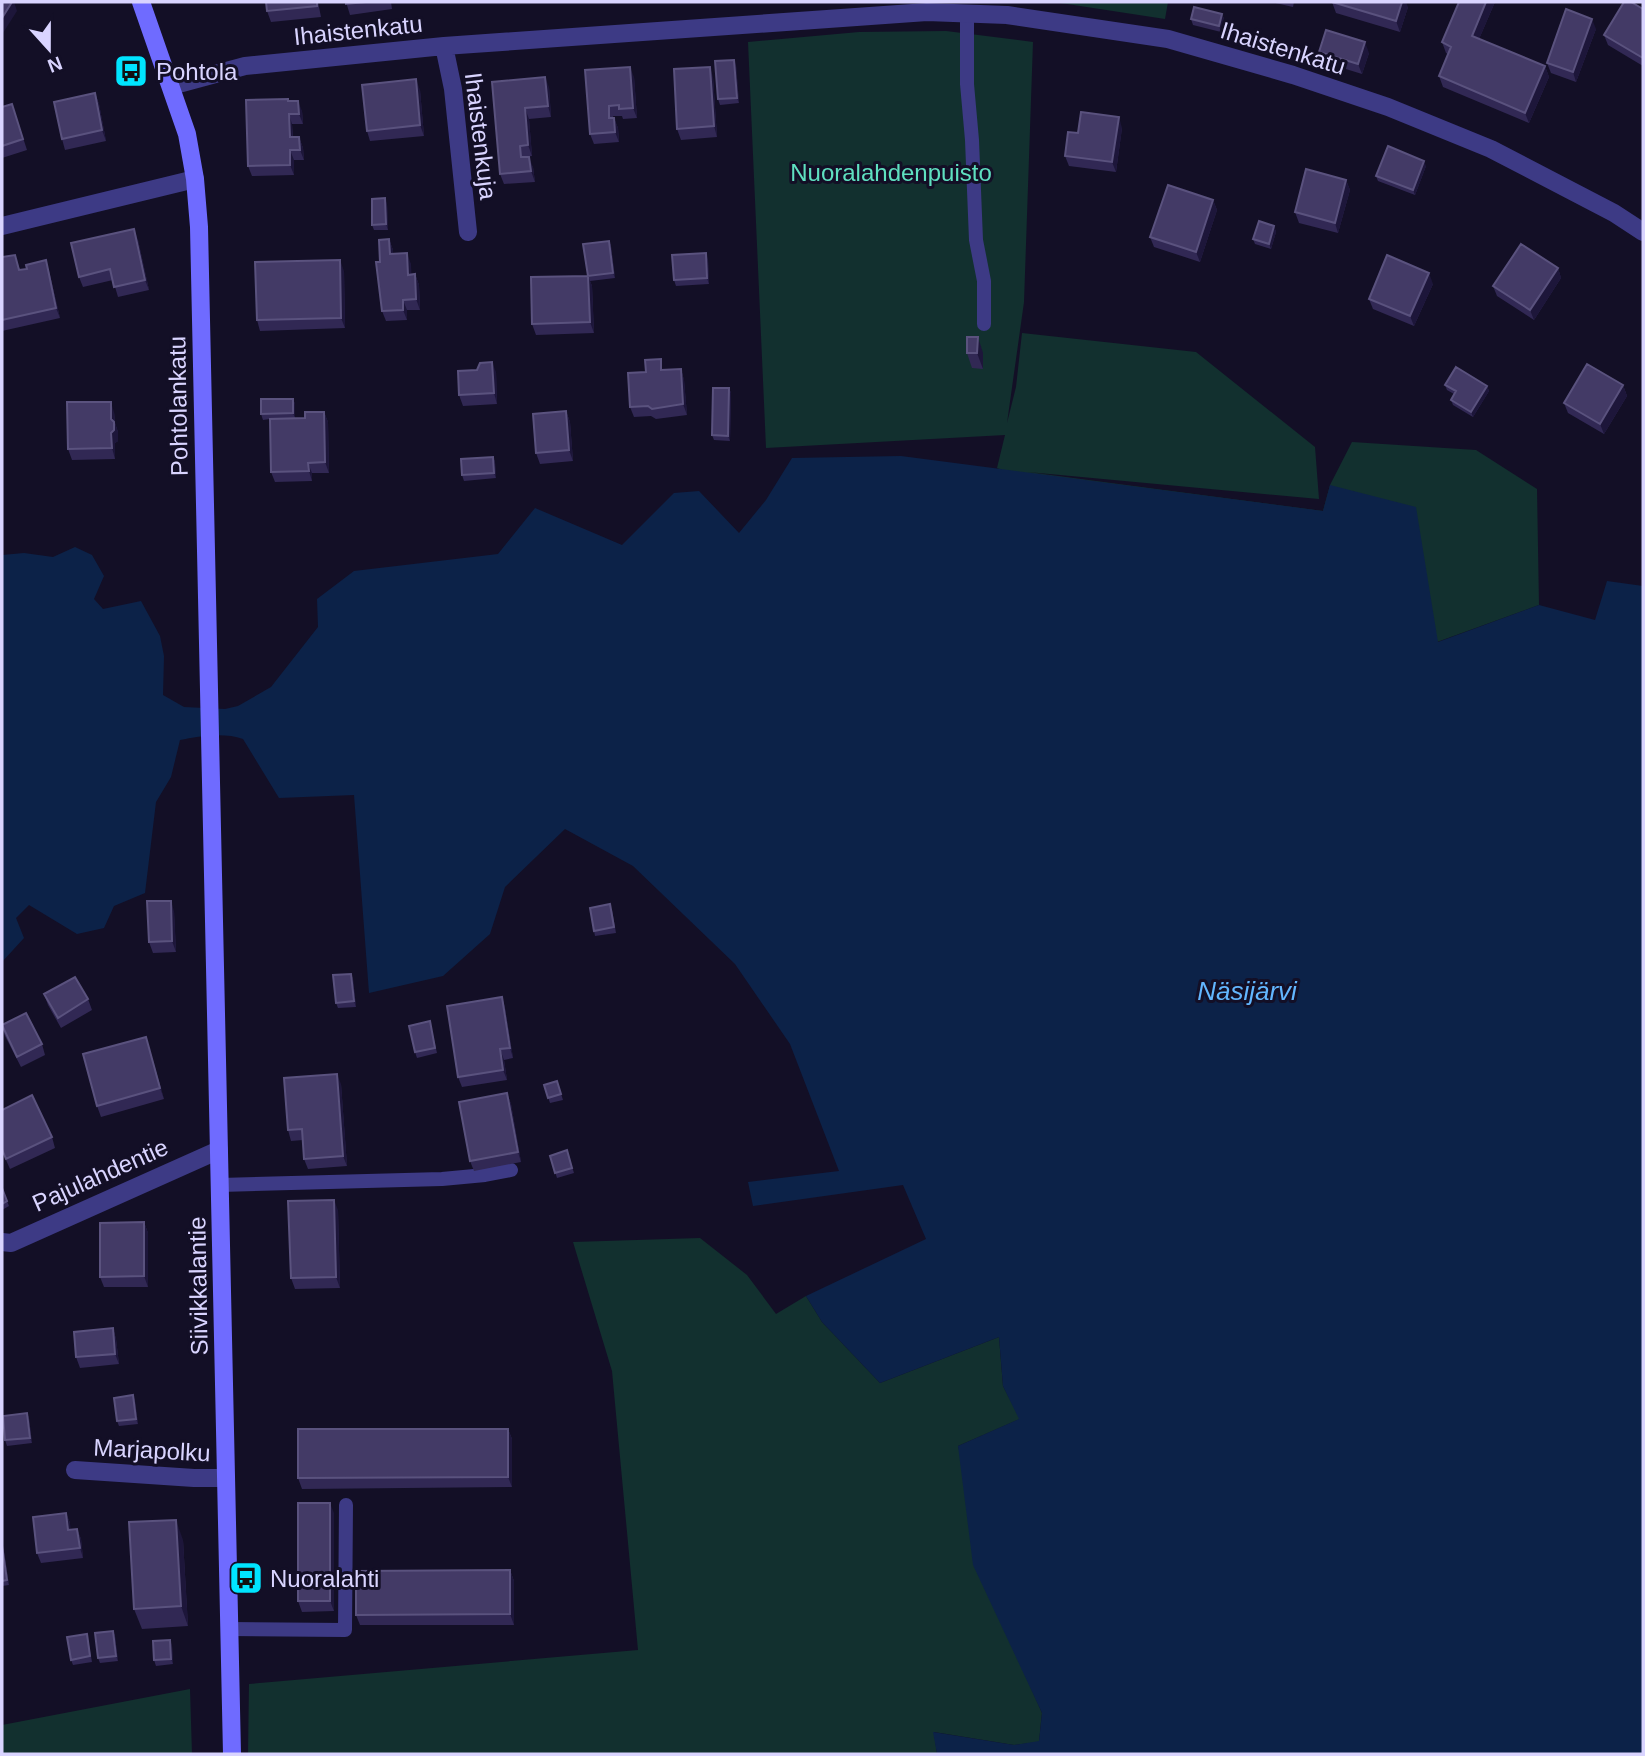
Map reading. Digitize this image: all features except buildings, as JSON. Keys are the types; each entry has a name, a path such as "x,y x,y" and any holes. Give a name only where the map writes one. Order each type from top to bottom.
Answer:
{"main road":[{"name":"Pohtolankatu","path":"141,2 187,134 195,179 199,227 212,817"},
{"name":"Siivikkalantie","path":"212,817 232,1754"}],"street":[{"name":"Ihaistenkatu","path":"171,86 245,66 444,46 927,12 1007,15 1168,39 1293,75 1388,107 1491,149 1614,213 1643,232"},
{"name":"Ihaistenkuja","path":"444,46 453,89 468,232"},
{"path":"2,226 195,179"},
{"name":"Pajulahdentie","path":"2,1242 11,1243 219,1150"},
{"name":"Marjapolku","path":"75,1470 226,1478"}],"lane":[{"path":"967,13 967,84 976,240 984,281 984,324"},
{"path":"220,1185 442,1179 511,1170"},
{"path":"229,1629 345,1630 346,1505"}],"green space":[{"path":"1054,2 1168,2 1165,19"},
{"name":"Nuoralahdenpuisto","path":"946,31 1033,42 1024,302 1007,423 1016,387 1022,333 1196,352 1315,447 1319,499 1028,472 1323,511 1330,485 1352,442 1476,450 1537,489 1539,605 1437,642 997,468 1005,435 766,448 748,42 859,32"},
{"path":"700,1238 747,1275 776,1314 806,1296 822,1322 880,1383 999,1337 1003,1386 1020,1419 958,1446 1015,1652 1042,1713 1039,1742 1014,1745 934,1732 937,1754 248,1754 249,1684 638,1650 612,1371 573,1242"},
{"path":"190,1689 192,1754 2,1754 2,1725"}],"water":[{"name":"Näsijärvi","path":"901,456 1323,511 1330,485 1416,507 1438,642 1539,605 1595,620 1607,581 1643,586 1643,1754 937,1754 933,1732 1014,1745 1039,1741 1042,1713 973,1565 958,1446 1019,1419 1003,1386 999,1337 880,1383 822,1322 806,1296 926,1239 903,1185 753,1206 748,1182 839,1171 790,1044 735,964 633,866 565,829 505,887 490,934 443,976 369,993 354,795 279,798 243,739 220,735 180,740 171,777 156,802 145,893 114,906 104,928 77,934 29,905 16,918 24,938 2,962 2,555 24,553 53,557 75,547 92,555 104,576 94,599 103,609 141,601 160,636 164,656 163,695 184,707 225,709 238,706 271,687 318,627 317,599 354,571 498,554 535,508 622,545 674,493 699,491 739,533 766,500 792,458"}],"place":[{"name":"Pohtola","path":"131,71"},
{"name":"Nuoralahti","path":"246,1578"}]}
